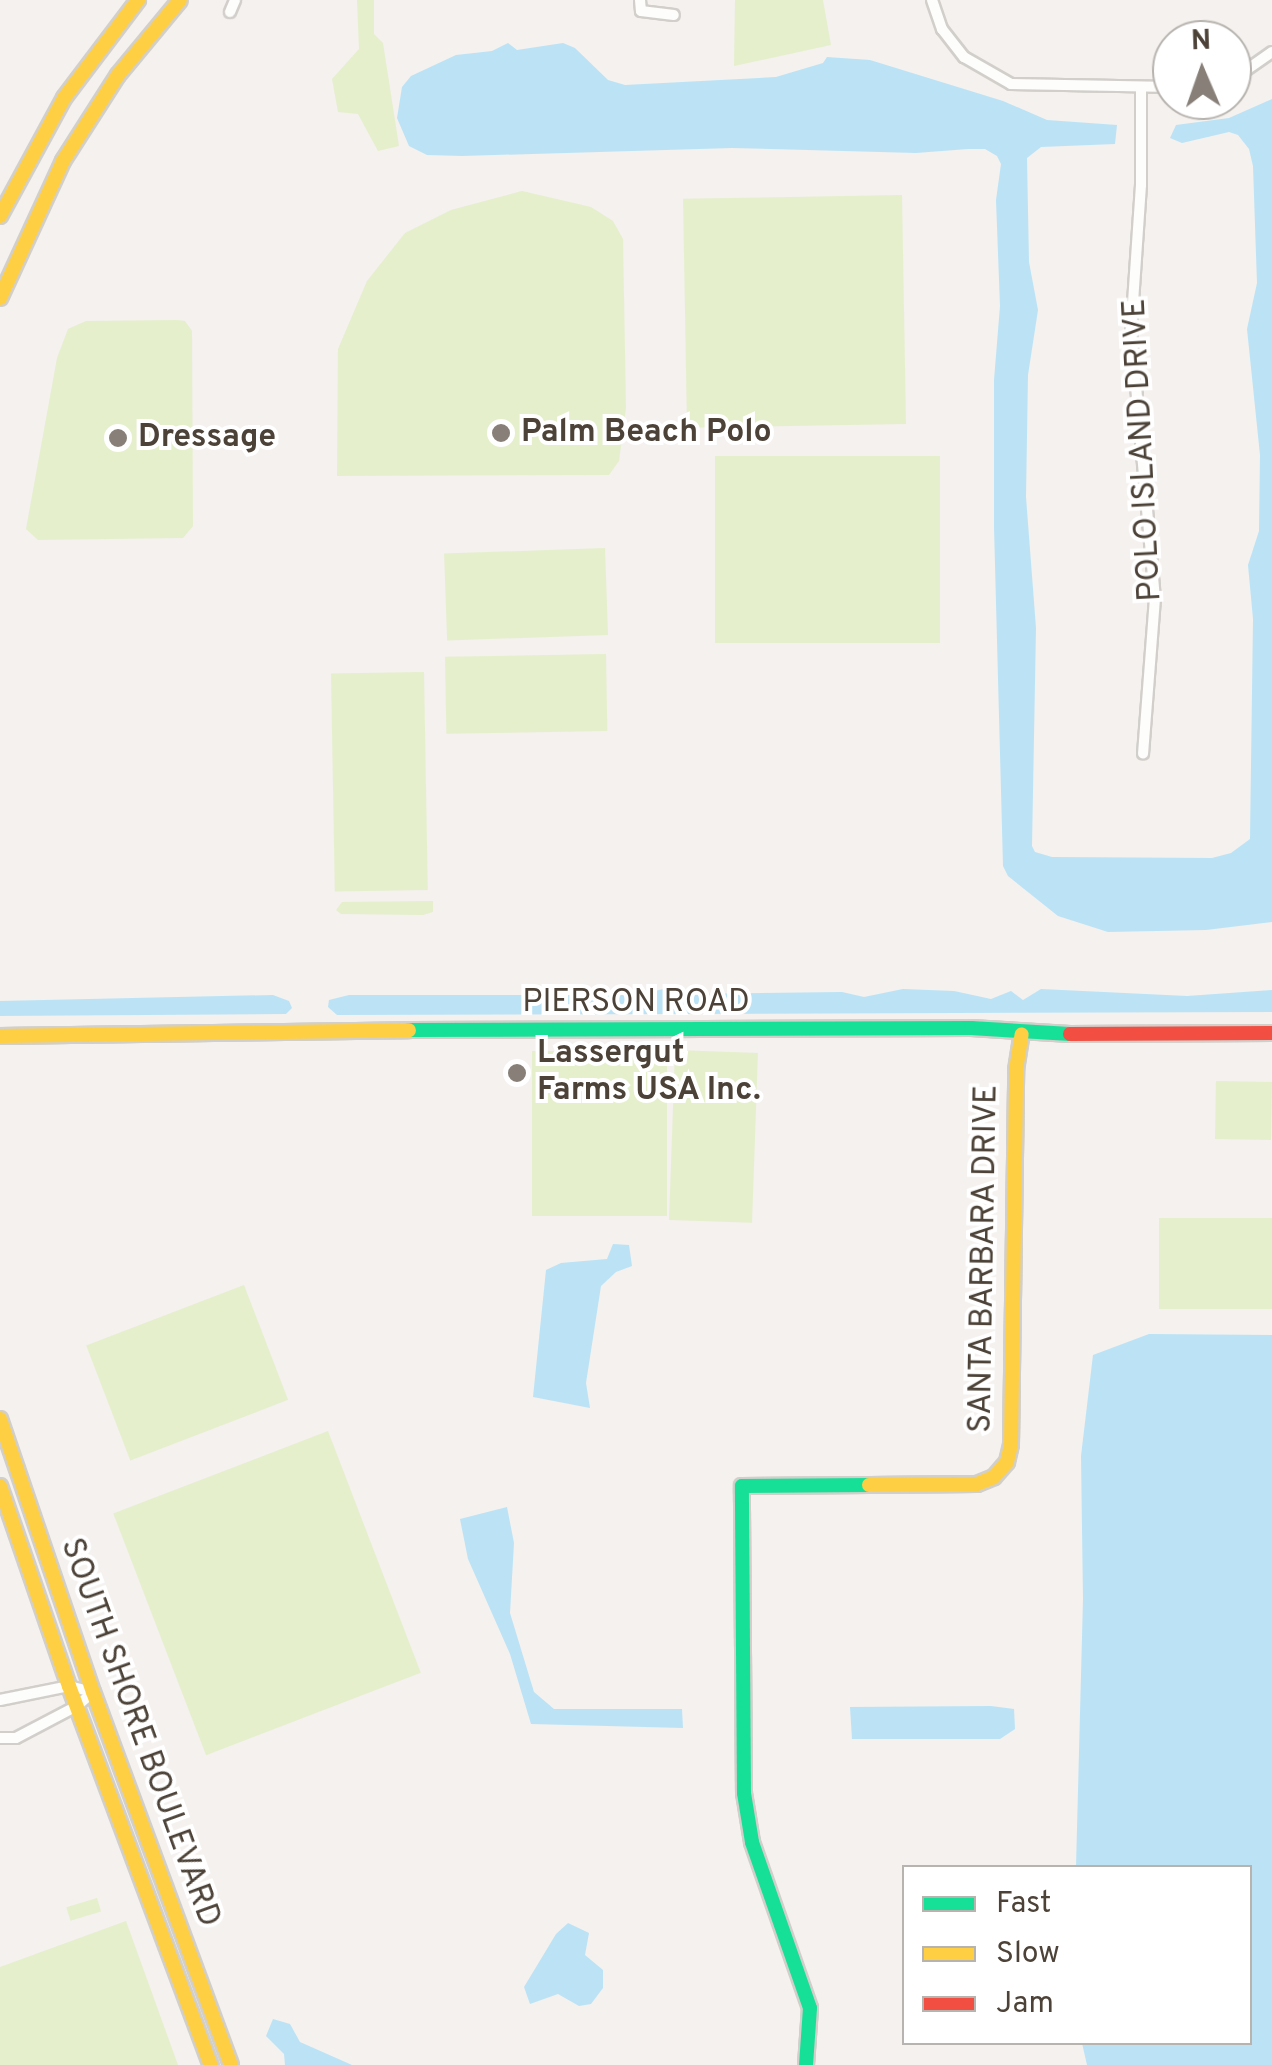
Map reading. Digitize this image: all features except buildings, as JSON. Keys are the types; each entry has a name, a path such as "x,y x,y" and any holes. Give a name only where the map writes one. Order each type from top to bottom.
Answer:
{"street":[{"path":"0,216 64,98 138,0"},
{"path":"0,298 39,206 89,117 180,0"},
{"path":"230,12 235,0"},
{"path":"640,0 641,11 674,15"},
{"path":"932,0 952,44 994,78 1038,88 1152,87"},
{"name":"POLO ISLAND DRIVE","path":"1141,87 1141,185 1131,330 1155,598 1143,754"},
{"name":"PIERSON ROAD","path":"0,1036 309,1030 952,1028 1022,1034 1272,1033"},
{"name":"SANTA BARBARA DRIVE","path":"806,2065 810,2008 752,1842 744,1792 742,1486 976,1484 994,1477 1006,1462 1011,1444 1016,1070 1022,1034"},
{"name":"SOUTH SHORE BOULEVARD","path":"0,1419 93,1692 231,2065"},
{"name":"SOUTH SHORE BOULEVARD","path":"0,1486 69,1686 211,2065"},
{"path":"0,1700 69,1686 93,1692"},
{"path":"0,1738 16,1738 77,1706 93,1692"}],"green space":[{"path":"357,0 374,0 374,34 383,43 399,146 378,151 358,114 338,112 332,79 359,49"},
{"path":"735,0 823,0 831,45 734,66"},
{"path":"522,191 591,207 613,221 623,239 626,408 619,461 609,475 337,476 338,349 367,281 405,233 451,210"},
{"path":"902,195 906,424 687,428 683,199"},
{"name":"Dressage","path":"177,320 185,321 192,331 193,526 183,538 38,540 26,529 57,358 68,329 86,321"},
{"path":"715,456 940,456 940,643 715,643"},
{"path":"605,548 608,635 447,641 444,554"},
{"path":"606,654 607,731 446,734 445,657"},
{"path":"424,672 428,890 335,892 331,674"},
{"path":"433,901 433,912 423,915 341,914 336,910 342,902"},
{"path":"675,1050 758,1053 752,1223 669,1220"},
{"path":"532,1051 667,1051 667,1216 532,1216"},
{"path":"1216,1081 1272,1082 1271,1140 1215,1139"},
{"path":"1159,1218 1272,1218 1272,1309 1159,1309"},
{"path":"244,1285 288,1400 130,1460 86,1346"},
{"path":"328,1431 421,1673 206,1755 113,1513"},
{"path":"97,1898 101,1911 70,1921 66,1907"},
{"path":"126,1921 178,2065 0,2065 0,1967"}],"water":[{"path":"508,43 517,50 563,43 575,48 608,80 625,85 776,77 823,63 827,57 870,60 1003,101 1047,120 1117,125 1115,144 1041,147 1027,158 1029,262 1038,310 1028,375 1026,497 1036,628 1032,846 1035,852 1052,857 1212,858 1231,853 1250,839 1253,619 1248,565 1259,531 1260,455 1247,329 1257,283 1253,166 1249,149 1238,135 1229,132 1182,143 1170,138 1176,125 1252,120 1252,108 1272,99 1272,922 1206,930 1108,932 1058,916 1008,876 1003,866 994,527 994,380 1000,306 996,200 1001,164 997,156 985,149 916,153 732,148 462,156 427,155 409,146 397,118 402,87 411,76 456,55 492,51"},
{"path":"663,989 680,994 842,992 864,997 903,989 954,991 991,999 1011,991 1023,1000 1041,989 1187,996 1272,990 1272,1012 337,1015 328,1007 329,1000 349,995 639,995"},
{"path":"273,995 289,1001 292,1008 286,1014 0,1016 0,1001"},
{"path":"613,1244 629,1245 632,1266 616,1272 601,1286 586,1383 590,1408 533,1397 546,1270 561,1263 607,1259"},
{"path":"1149,1334 1272,1335 1272,2065 1087,2065 1082,2045 1252,2045 1252,1865 1076,1865 1083,1599 1081,1456 1093,1355"},
{"path":"507,1507 514,1543 510,1613 534,1692 554,1709 682,1709 683,1728 531,1724 510,1654 468,1559 460,1519"},
{"path":"850,1707 1014,1709 1015,1729 1000,1739 852,1739"},
{"path":"568,1923 589,1933 585,1955 603,1970 603,1988 591,2004 579,2006 558,1994 530,2004 524,1987 556,1934"},
{"path":"273,2019 290,2024 300,2042 352,2065 285,2065 284,2054 266,2036"}],"traffic: fast":[{"path":"409,1030 971,1028 1070,1034"},
{"path":"806,2065 810,2008 752,1842 744,1793 742,1486 869,1485"}],"traffic: slow":[{"path":"0,216 64,98 138,0"},
{"path":"0,298 63,161 118,75 180,0"},
{"path":"0,1036 409,1030"},
{"path":"869,1485 977,1484 994,1477 1007,1462 1011,1444 1016,1070 1022,1034"},
{"path":"0,1419 93,1692 231,2065"},
{"path":"0,1486 69,1686 211,2065"}],"traffic: jam":[{"path":"1070,1034 1272,1033"}],"place":[{"name":"Palm Beach Polo","path":"501,433"},
{"name":"Dressage","path":"118,438"},
{"name":"Lassergut Farms USA Inc.","path":"517,1073"}]}
